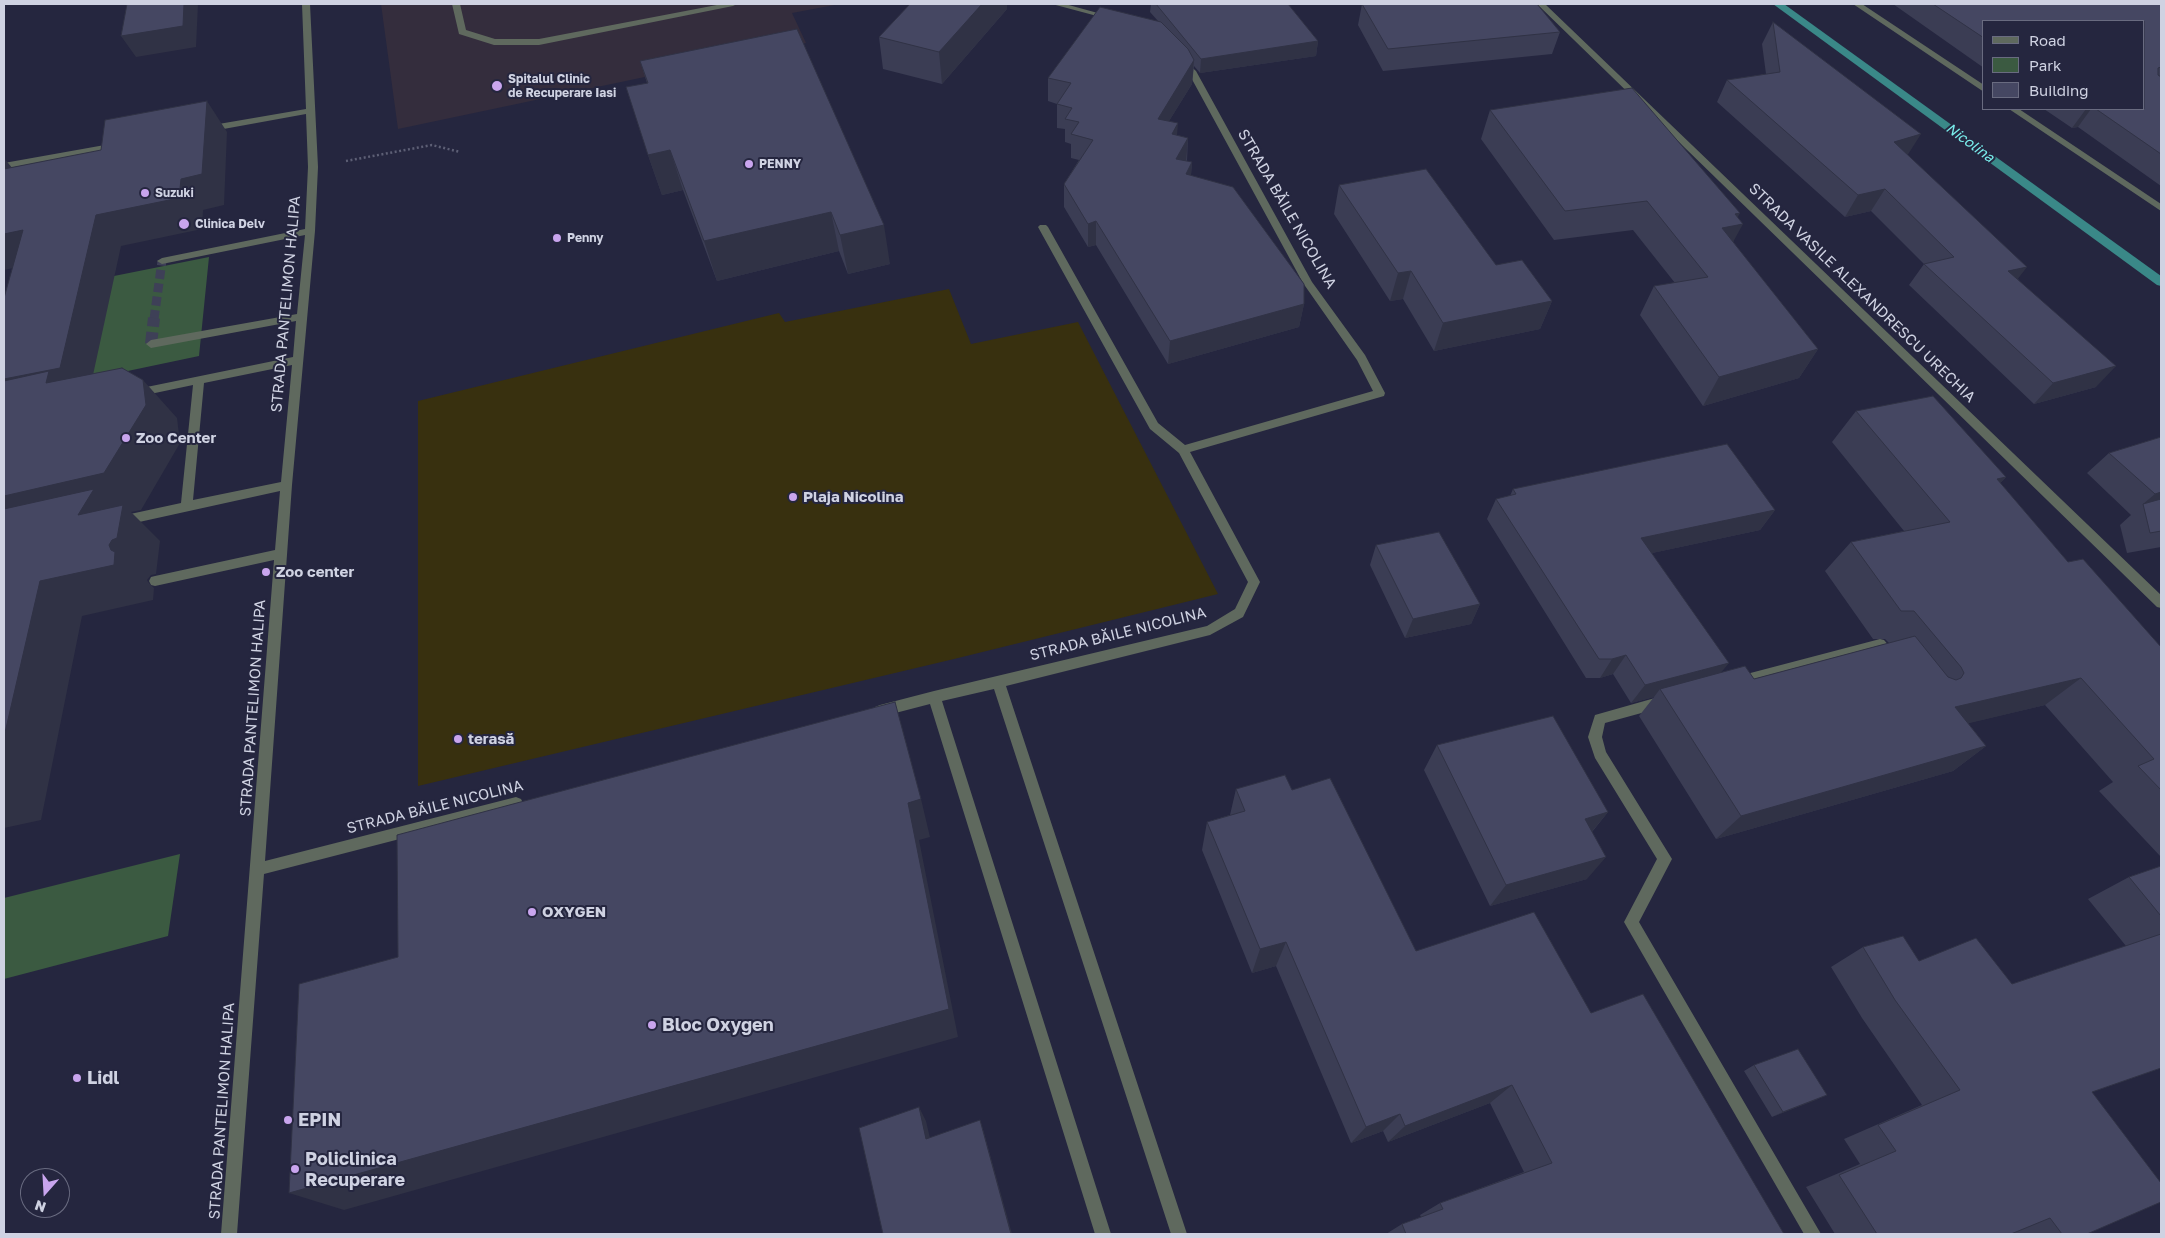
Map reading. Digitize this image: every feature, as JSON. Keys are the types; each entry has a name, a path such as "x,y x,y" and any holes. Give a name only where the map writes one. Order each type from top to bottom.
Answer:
{"street":[{"name":"STRADA PANTELIMON HALIPA","path":"229,1234 286,485 310,231 313,166 306,4"},
{"path":"456,4 462,32 494,42 539,42 733,4"},
{"path":"1056,4 1104,15 1121,22"},
{"name":"STRADA VASILE ALEXANDRESCU URECHIA","path":"1542,4 2161,603"},
{"path":"1858,4 1982,88"},
{"name":"STRADA BĂILE NICOLINA","path":"866,714 1210,630 1239,613 1254,582 1183,450 1380,393 1361,358 1308,283 1192,71 1174,52"},
{"path":"195,132 310,110"},
{"path":"2015,110 2161,208"},
{"path":"4,166 128,144"},
{"path":"1043,226 1154,426 1183,450"},
{"path":"162,261 310,231"},
{"path":"151,344 303,316"},
{"path":"121,396 299,360"},
{"path":"187,506 198,380"},
{"path":"110,523 286,485"},
{"path":"155,581 281,554"},
{"path":"1730,684 1880,644 1902,672"},
{"path":"998,681 1179,1234"},
{"path":"934,697 1103,1234"},
{"path":"1674,699 1600,719 1595,737 1600,754 1665,859 1631,922 1814,1234"},
{"name":"STRADA BĂILE NICOLINA","path":"258,869 528,800"}],"path":[{"path":"313,166 432,145 460,152"}],"shaded area":[{"name":"Spitalul Clinic de Recuperare Iasi","path":"381,4 840,4 792,13 806,43 398,129"}],"green space":[{"path":"209,257 199,356 4,397 4,298"},
{"path":"180,854 168,936 4,979 4,898"}],"sand":[{"name":"Plaja Nicolina","path":"949,289 971,344 1078,322 1218,594 954,659 418,786 418,401 779,313 785,322"}],"building":[{"path":"127,4 184,4 183,26 121,36"},
{"path":"910,4 982,4 939,52 879,37"},
{"path":"1156,4 1288,4 1318,41 1201,59"},
{"path":"1362,4 1537,4 1560,32 1388,49"},
{"path":"1933,4 2161,4 2161,67 2158,68 2158,75 2161,77 2161,154 2097,110 2145,110 2145,20 1982,20 1982,37"},
{"path":"1100,7 1161,22 1188,49 1194,60 1158,119 1178,123 1172,134 1188,138 1176,159 1192,162 1186,174 1233,187 1304,284 1304,304 1170,341 1096,221 1088,224 1064,184 1093,140 1071,134 1079,122 1065,119 1072,108 1057,104 1071,83 1048,78"},
{"path":"1773,22 1921,134 1894,142 2027,267 2008,271 2116,366 2053,383 1924,264 1954,257 1885,189 1858,195 1727,80 1780,72"},
{"name":"PENNY","path":"797,29 884,225 840,235 831,212 704,241 670,150 648,155 626,87 648,83 640,61"},
{"path":"1632,88 1740,213 1735,214 1743,224 1722,228 1818,349 1719,377 1654,286 1708,277 1647,201 1565,211 1490,110"},
{"path":"207,101 202,174 181,179 179,198 96,215 60,368 4,379 4,298 23,230 4,234 4,169 101,150 105,120"},
{"path":"1426,169 1496,265 1522,260 1552,301 1443,323 1411,271 1398,273 1339,185"},
{"path":"122,368 143,380 146,405 104,473 4,496 4,381 49,371 46,383"},
{"path":"1933,396 2006,477 1997,479 2068,562 2083,559 2161,647 2161,790 2138,766 2154,759 2081,678 1955,707 1986,746 1741,816 1660,689 1745,666 1754,679 1915,636 1948,677 1956,680 1961,678 1964,673 1914,611 1901,611 1851,542 1950,522 1856,411"},
{"path":"2161,437 2161,492 2155,494 2109,453"},
{"path":"1727,444 1775,510 1641,538 1729,663 1645,685 1626,655 1612,659 1599,659 1496,499 1516,494 1513,489"},
{"path":"94,489 78,515 123,505 117,538 112,540 109,545 111,550 115,552 114,565 40,581 4,737 4,509"},
{"path":"2161,499 2161,531 2150,533 2143,504"},
{"path":"1439,532 1480,604 1413,619 1376,545"},
{"path":"895,702 921,799 908,803 949,1009 289,1193 299,984 398,957 397,835"},
{"path":"1553,716 1608,812 1585,819 1606,857 1506,885 1437,745"},
{"path":"1285,775 1292,790 1330,778 1416,951 1534,912 1591,1013 1643,994 1784,1234 1406,1234 1402,1224 1443,1209 1440,1203 1552,1163 1512,1085 1405,1126 1400,1114 1366,1127 1286,942 1260,949 1207,822 1245,811 1236,789"},
{"path":"2161,866 2161,916 2129,877"},
{"path":"2161,934 2161,1068 2092,1092 2161,1183 2161,1202 2087,1234 2062,1234 2050,1218 2011,1234 1877,1234 1839,1175 1896,1151 1878,1125 1960,1090 1895,1000 1863,947 1903,936 1919,961 1976,938 2012,984"},
{"path":"1798,1049 1827,1095 1783,1112 1754,1065"},
{"path":"919,1107 926,1139 980,1120 1011,1234 883,1234 859,1128"}],"waterway":[{"name":"Nicolina","path":"1778,4 2161,282"}],"tunnel":[{"path":"154,319 162,261"},
{"path":"151,344 154,318"}],"place":[{"name":"Spitalul Clinic de Recuperare Iasi","path":"497,86"},
{"name":"PENNY","path":"749,164"},
{"name":"Suzuki","path":"145,193"},
{"name":"Clinica Delv","path":"184,224"},
{"name":"Penny","path":"557,238"},
{"name":"Zoo Center","path":"126,438"},
{"name":"Plaja Nicolina","path":"793,497"},
{"name":"Zoo center","path":"266,572"},
{"name":"terasă","path":"458,739"},
{"name":"OXYGEN","path":"532,912"},
{"name":"Bloc Oxygen","path":"652,1025"},
{"name":"Lidl","path":"77,1078"},
{"name":"EPIN","path":"288,1120"},
{"name":"Policlinica Recuperare","path":"295,1169"}]}
